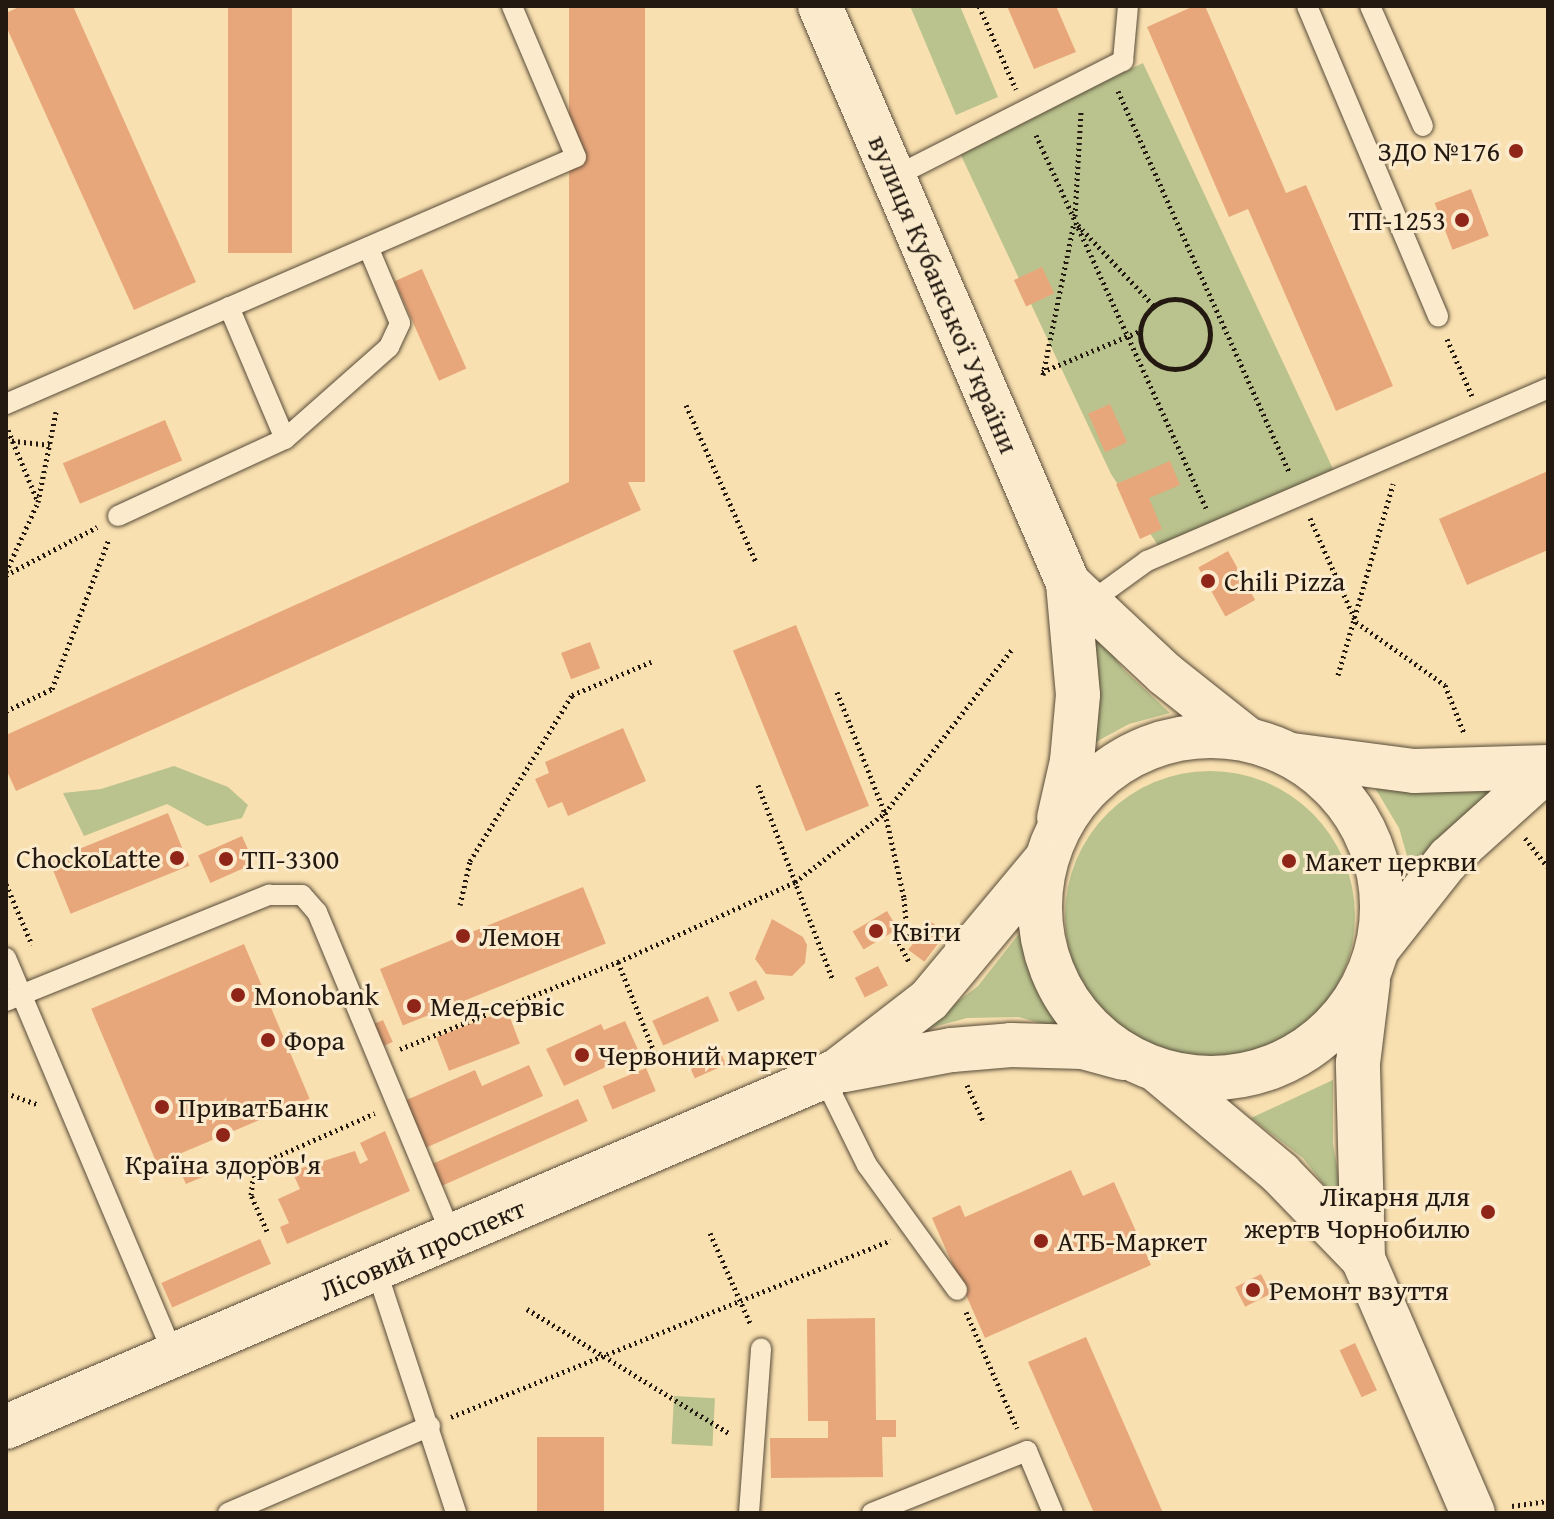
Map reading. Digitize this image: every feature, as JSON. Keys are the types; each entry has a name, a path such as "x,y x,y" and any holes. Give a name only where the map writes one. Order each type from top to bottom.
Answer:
{"street":[{"name":"вулиця Кубанської України","path":"820,6 1079,593 1165,674 1247,739"},
{"name":"вулиця Кубанської України","path":"1079,593 1078,695 1072,761 1050,848 1040,910 1055,979 1098,1035 1143,1065"},
{"name":"Лісовий проспект","path":"830,1075 929,1000 1050,848 1092,784 1138,753 1180,738 1247,739"},
{"path":"1247,739 1289,754 1414,771 1548,768"},
{"path":"1289,754 1321,776 1348,804 1368,838 1379,875 1382,913 1358,1063 1363,1259"},
{"path":"1373,960 1449,858 1548,768"},
{"name":"Лісовий проспект","path":"6,1427 830,1075 952,1050 1011,1045 1083,1047 1143,1065 1207,1077 1246,1074 1284,1061 1317,1041 1345,1013 1373,960"},
{"path":"1143,1065 1281,1174 1363,1259 1492,1510"}],"lane":[{"path":"6,404 576,157 512,6"},
{"path":"894,177 1123,61 1128,6"},
{"path":"1307,6 1438,316"},
{"path":"1370,6 1423,126"},
{"path":"118,516 285,439 397,336 397,310 368,247"},
{"path":"229,307 285,439"},
{"path":"1079,593 1299,493 1548,388"},
{"path":"14,998 269,895 302,895 317,912 452,1237"},
{"path":"6,958 14,998 173,1354"},
{"path":"830,1075 867,1165 957,1290"},
{"path":"376,1269 456,1513"},
{"path":"749,1513 761,1348"},
{"path":"228,1513 430,1426"},
{"path":"872,1513 1027,1451 1053,1513"}],"path":[{"path":"979,6 1124,338 1216,530"},
{"path":"1108,69 1356,622 1445,685"},
{"path":"1083,82 1074,221 1042,374 1140,331 1154,306 1184,300 1202,312 1208,344 1185,367 1153,361 1140,331"},
{"path":"1074,221 1154,306"},
{"path":"1202,312 1215,306"},
{"path":"1438,316 1480,415"},
{"path":"6,573 38,502 63,380"},
{"path":"686,405 756,562"},
{"path":"6,426 9,441 38,502"},
{"path":"9,441 50,445"},
{"path":"1338,675 1356,622 1402,449"},
{"path":"6,573 118,516"},
{"path":"6,711 52,689 118,516"},
{"path":"377,1058 618,962 795,882 885,813 1012,649"},
{"path":"460,905 470,861 572,695 651,662"},
{"path":"837,692 885,813 904,898 907,936"},
{"path":"758,785 833,980"},
{"path":"6,884 47,983"},
{"path":"618,962 655,1054"},
{"path":"267,1231 251,1195 254,1171 264,1162 396,1104"},
{"path":"430,1426 914,1231"},
{"path":"710,1233 761,1348"},
{"path":"957,1290 1027,1451"},
{"path":"527,1309 754,1449"},
{"path":"1492,1510 1548,1501"}],"green space":[{"path":"910,6 960,6 998,97 956,115"},
{"path":"1143,63 1333,469 1161,550 1111,474 958,149"},
{"path":"1081,610 1123,669 1170,713 1129,724 1094,743"},
{"path":"174,766 228,787 248,805 242,818 207,826 167,804 84,836 63,793 101,789"},
{"path":"1210,771 1238,774 1266,782 1291,795 1313,813 1331,835 1344,860 1352,888 1355,916 1352,944 1344,972 1331,997 1313,1019 1291,1037 1266,1050 1238,1058 1210,1061 1182,1058 1154,1050 1129,1037 1107,1019 1089,997 1076,972 1068,944 1065,916 1068,888 1076,860 1089,835 1107,813 1129,795 1154,782 1182,774"},
{"path":"1510,778 1412,873 1399,828 1375,788"},
{"path":"1022,930 1028,967 1045,1002 1069,1031 1019,1017 967,1018 919,1031 978,986"},
{"path":"1333,1080 1333,1144 1345,1212 1303,1158 1251,1118"},
{"path":"674,1396 715,1398 712,1446 671,1444"}],"building":[{"path":"21,6 73,6 196,282 134,310 6,26 6,13"},
{"path":"228,6 292,6 292,253 228,253"},
{"path":"569,6 645,6 645,482 569,482"},
{"path":"1007,6 1056,6 1076,52 1034,69"},
{"path":"1194,6 1205,6 1286,193 1306,185 1393,386 1336,411 1248,209 1229,217 1147,27"},
{"name":"ТП-1253","path":"1471,189 1489,236 1453,250 1435,203"},
{"path":"1042,267 1054,293 1026,306 1014,280"},
{"path":"422,269 466,369 439,381 395,281"},
{"path":"1110,404 1127,442 1105,452 1088,414"},
{"path":"165,420 182,461 80,504 63,463"},
{"path":"618,460 641,510 16,791 6,769 6,735"},
{"path":"1170,461 1180,485 1149,498 1162,529 1140,539 1116,484"},
{"path":"1548,471 1548,550 1467,585 1439,519"},
{"path":"1228,551 1255,600 1225,616 1198,567"},
{"path":"796,625 869,806 806,831 733,650"},
{"path":"590,642 600,668 571,679 561,653"},
{"path":"623,728 646,781 568,816 562,802 548,808 535,779 549,773 545,762"},
{"path":"168,813 189,866 71,914 49,861"},
{"name":"ТП-3300","path":"242,836 254,863 210,883 198,856"},
{"path":"583,887 606,944 403,1026 380,969"},
{"name":"Квіти","path":"887,911 898,929 864,950 853,932"},
{"path":"772,919 803,937 807,945 805,963 792,976 766,974 755,959"},
{"path":"930,921 946,933 924,962 908,950"},
{"path":"244,944 310,1099 157,1164 91,1009"},
{"path":"878,966 888,986 865,997 855,978"},
{"path":"756,980 765,999 738,1012 729,993"},
{"path":"708,996 719,1021 663,1045 652,1021"},
{"path":"507,1010 520,1044 449,1071 436,1037"},
{"path":"383,1020 393,1042 381,1047 371,1025"},
{"name":"Червоний маркет","path":"625,1021 639,1052 564,1086 546,1049 601,1024 604,1030"},
{"path":"719,1049 726,1065 695,1078 688,1063"},
{"path":"529,1065 543,1096 423,1149 402,1102 475,1070 482,1086"},
{"path":"646,1068 656,1091 613,1109 603,1086"},
{"path":"578,1099 588,1121 440,1187 430,1165"},
{"path":"385,1131 410,1191 287,1244 280,1227 289,1223 278,1199 300,1189 292,1171 355,1151 360,1164 368,1160 360,1143"},
{"path":"204,1160 210,1174 186,1184 180,1170"},
{"name":"АТБ-Маркет","path":"1071,1170 1083,1196 1114,1182 1151,1265 985,1338 932,1218 960,1205 965,1217"},
{"path":"260,1239 271,1264 172,1308 161,1283"},
{"name":"Ремонт взуття","path":"1261,1274 1271,1294 1245,1307 1235,1287"},
{"path":"875,1318 876,1420 896,1420 896,1437 882,1437 883,1477 771,1478 770,1438 828,1438 828,1421 808,1421 807,1319"},
{"path":"1086,1337 1163,1513 1094,1513 1028,1362"},
{"path":"1355,1343 1377,1390 1362,1397 1340,1350"},
{"path":"537,1437 604,1437 604,1513 537,1513"}],"place":[{"name":"ЗДО №176","path":"1516,151"},
{"name":"ТП-1253","path":"1462,220"},
{"name":"Chili Pizza","path":"1208,581"},
{"name":"ChockoLatte","path":"177,858"},
{"name":"ТП-3300","path":"226,859"},
{"name":"Макет церкви","path":"1289,861"},
{"name":"Квіти","path":"876,931"},
{"name":"Лемон","path":"463,936"},
{"name":"Monobank","path":"238,995"},
{"name":"Мед-сервіс","path":"414,1006"},
{"name":"Фора","path":"268,1040"},
{"name":"Червоний маркет","path":"582,1055"},
{"name":"ПриватБанк","path":"162,1107"},
{"name":"Країна здоров'я","path":"223,1135"},
{"name":"Лікарня для жертв Чорнобилю","path":"1488,1212"},
{"name":"АТБ-Маркет","path":"1041,1241"},
{"name":"Ремонт взуття","path":"1253,1290"}]}
